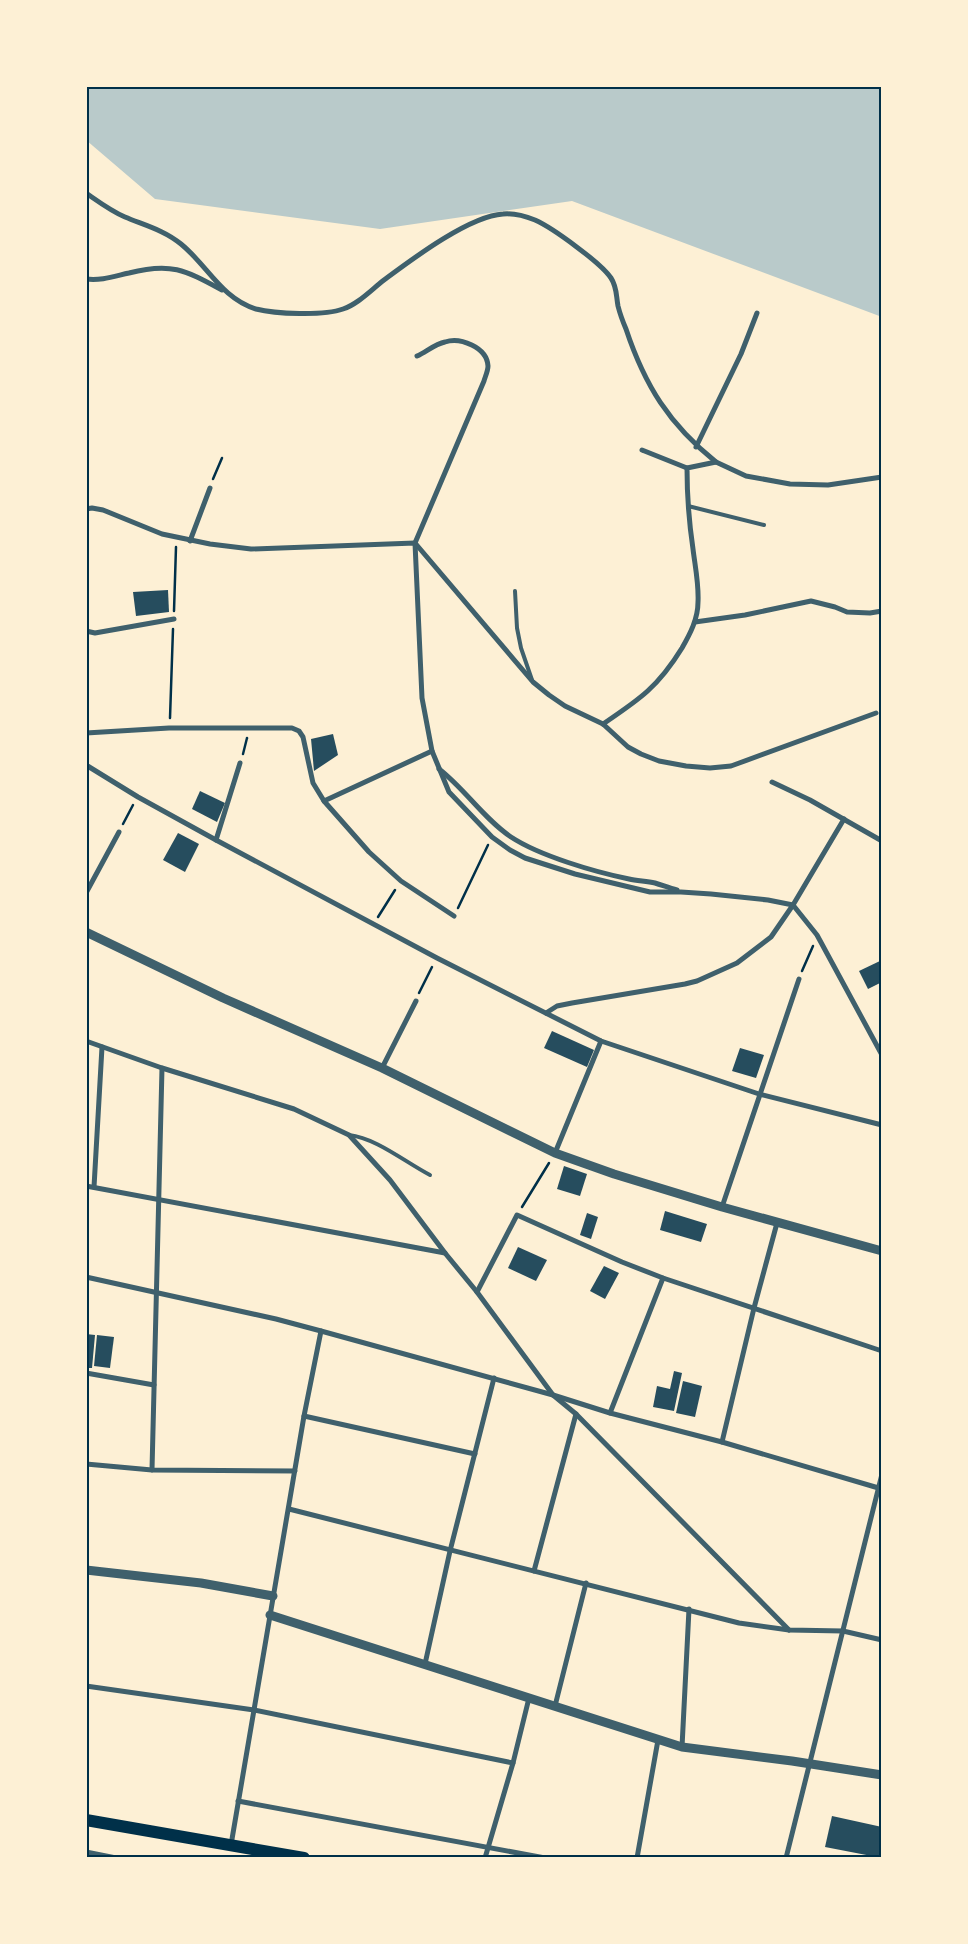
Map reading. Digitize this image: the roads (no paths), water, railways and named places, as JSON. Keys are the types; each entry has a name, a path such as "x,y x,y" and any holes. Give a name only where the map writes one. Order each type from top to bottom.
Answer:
{"main road":[{"path":"86,1820 304,1858"}],"street":[{"path":"86,193 111,210 156,229 176,240 227,292"},
{"path":"86,279 109,278 150,268 170,267 189,272 256,309 294,313 331,312 344,309 405,264 479,220 502,214 519,215 534,220 552,230 602,266 610,276 616,287 618,304 641,372 670,416 696,446 716,462 746,476 790,484 828,485 882,477"},
{"path":"696,446 741,354 757,313"},
{"path":"417,356 444,342 458,340 474,346 485,356 488,366 484,381 415,543 422,698 432,751 448,792 492,837 525,858 575,874 650,892 681,892 768,900 793,905 817,935 882,1056"},
{"path":"642,450 687,468 716,462"},
{"path":"603,724 636,702 654,687 668,671 695,622 698,603 697,582 688,506 687,468"},
{"path":"190,541 210,488"},
{"path":"86,509 103,510 176,538 251,549 415,543"},
{"path":"415,543 533,682 565,706 603,724 628,747 659,761 710,768 731,766 876,713"},
{"path":"695,622 744,615 812,601 847,612 870,613 882,611"},
{"path":"86,631 95,633 174,619"},
{"path":"86,734 169,728 292,728 299,731 303,737 313,783 324,801 369,852 401,881 454,916"},
{"path":"324,801 432,751"},
{"path":"216,840 240,763"},
{"path":"86,765 138,797 216,840 437,958 601,1041 759,1094 882,1125"},
{"path":"439,768 510,836 531,848 597,871 631,880 654,883 681,892"},
{"path":"772,782 882,841"},
{"path":"546,1013 557,1006 572,1002 697,981 737,963 771,937 793,905 844,819"},
{"path":"86,893 119,832"},
{"path":"86,932 223,998 382,1068 554,1153 722,1208 882,1251"},
{"path":"722,1208 798,979"},
{"path":"382,1068 416,1001"},
{"path":"86,1041 162,1068 294,1109 349,1135 390,1180 553,1394 576,1414 789,1630"},
{"path":"554,1153 601,1041"},
{"path":"94,1187 102,1047"},
{"path":"152,1470 162,1068"},
{"path":"86,1186 445,1253"},
{"path":"477,1292 517,1215 622,1262 663,1278 882,1351"},
{"path":"722,1442 776,1223"},
{"path":"86,1277 276,1319 321,1331 553,1394 610,1413 722,1442 880,1489"},
{"path":"610,1413 663,1278"},
{"path":"231,1846 304,1416 321,1331"},
{"path":"86,1373 154,1384"},
{"path":"425,1664 450,1551 494,1378"},
{"path":"534,1571 576,1414"},
{"path":"304,1416 475,1454"},
{"path":"86,1464 152,1470 295,1470"},
{"path":"786,1858 880,1489 882,1474"},
{"path":"289,1509 450,1551 739,1622 789,1630 843,1630 882,1640"},
{"path":"86,1570 201,1583 273,1596"},
{"path":"555,1706 586,1583"},
{"path":"682,1747 689,1609"},
{"path":"270,1616 682,1747 882,1775"},
{"path":"86,1686 254,1710 513,1763"},
{"path":"485,1858 513,1763 528,1698"},
{"path":"637,1858 658,1740"},
{"path":"238,1801 545,1858"},
{"path":"86,1852 116,1858"}],"lane":[{"path":"688,506 764,525"},
{"path":"515,591 517,628 521,648 533,682"},
{"path":"349,1135 359,1136 372,1141 430,1175"}]}
